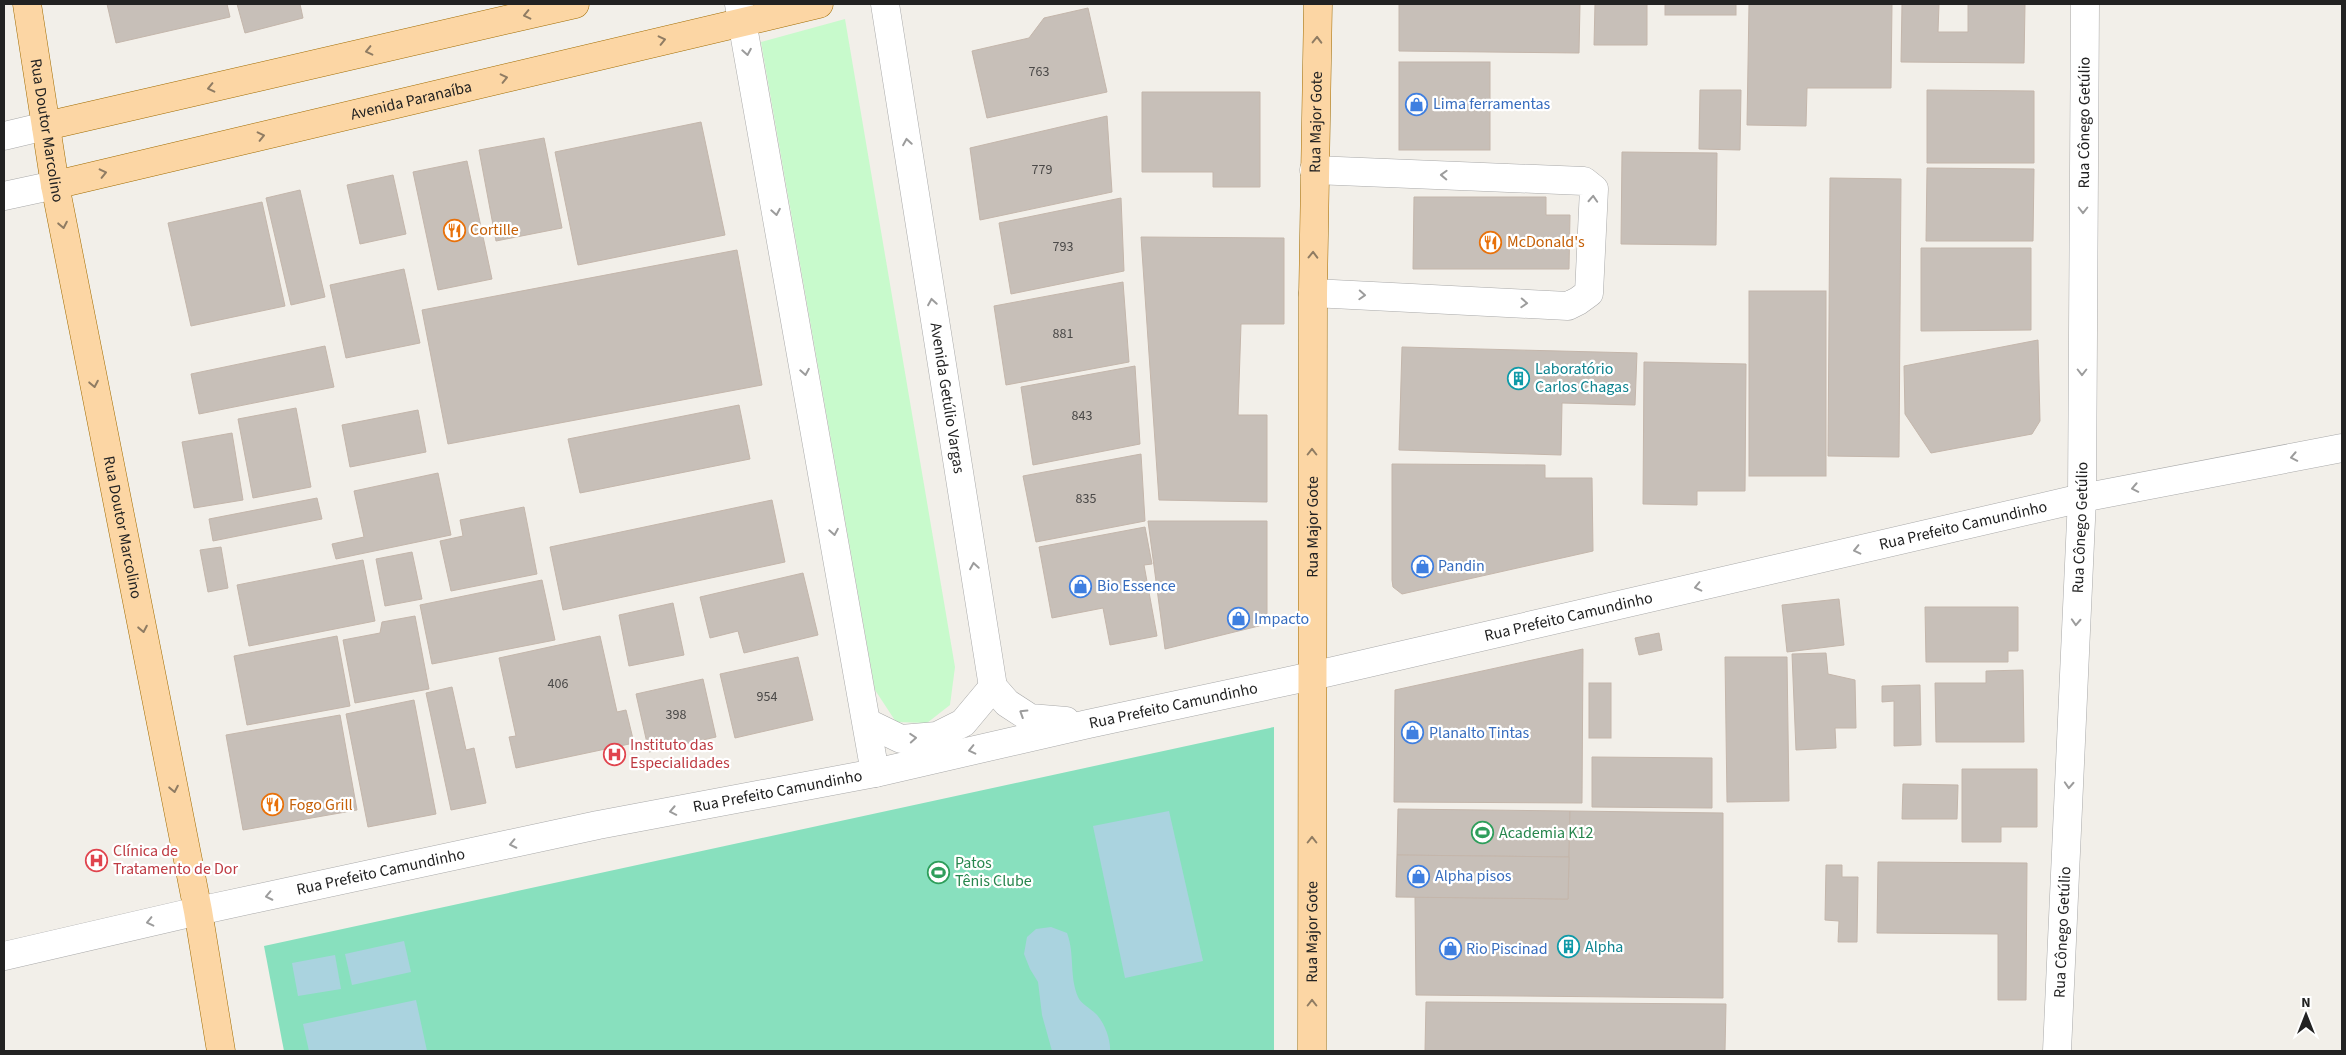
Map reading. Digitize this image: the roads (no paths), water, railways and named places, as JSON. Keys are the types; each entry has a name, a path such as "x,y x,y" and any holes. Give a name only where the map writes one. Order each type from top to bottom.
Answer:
{"main road":[{"name":"Rua Doutor Marcolino","path":"27,4 55,185 198,911 221,1051"},
{"path":"46,126 575,4"},
{"name":"Avenida Paranaíba","path":"55,185 740,13 819,4"},
{"name":"Rua Major Gote","path":"1312,1051 1313,293 1318,4"}],"street":[{"name":"Avenida Getúlio Vargas","path":"885,4 992,688"},
{"name":"Rua Cônego Getúlio","path":"2058,1051 2082,498 2085,4"},
{"path":"740,13 868,723 875,773"},
{"path":"4,136 46,126"},
{"path":"1313,293 1568,306 1578,302 1588,293 1594,190 1584,181 1314,170"},
{"name":"Avenida Paranaíba","path":"4,196 55,185"},
{"name":"Rua Prefeito Camundinho","path":"4,956 198,911 598,826 875,773 1088,724 1312,676 2082,498 2342,448"},
{"path":"868,723 901,739 937,736 963,723 992,688 1007,702 1030,718 1088,724"}],"water":[{"path":"1169,811 1203,961 1125,978 1093,826"},
{"path":"1051,927 1067,933 1071,949 1075,989 1081,1002 1095,1013 1104,1026 1108,1036 1110,1051 1052,1051 1042,1015 1038,982 1024,954 1027,937 1036,929"},
{"path":"404,941 411,972 352,985 345,954"},
{"path":"335,955 341,989 298,996 292,963"},
{"path":"416,1000 427,1051 309,1051 303,1024"}],"place":[{"name":"Lima ferramentas","path":"1417,104"},
{"name":"Cortille","path":"454,230"},
{"name":"McDonald's","path":"1491,242"},
{"name":"Laboratório Carlos Chagas","path":"1519,378"},
{"name":"Pandin","path":"1422,566"},
{"name":"Bio Essence","path":"1081,586"},
{"name":"Impacto","path":"1238,619"},
{"name":"Planalto Tintas","path":"1413,733"},
{"name":"Instituto das Especialidades","path":"614,754"},
{"name":"Fogo Grill","path":"273,805"},
{"name":"Academia K12","path":"1483,833"},
{"name":"Clínica de Tratamento de Dor","path":"97,860"},
{"name":"Patos Tênis Clube","path":"939,872"},
{"name":"Alpha pisos","path":"1419,876"},
{"name":"Alpha","path":"1569,947"},
{"name":"Rio Piscinad","path":"1450,949"}]}
